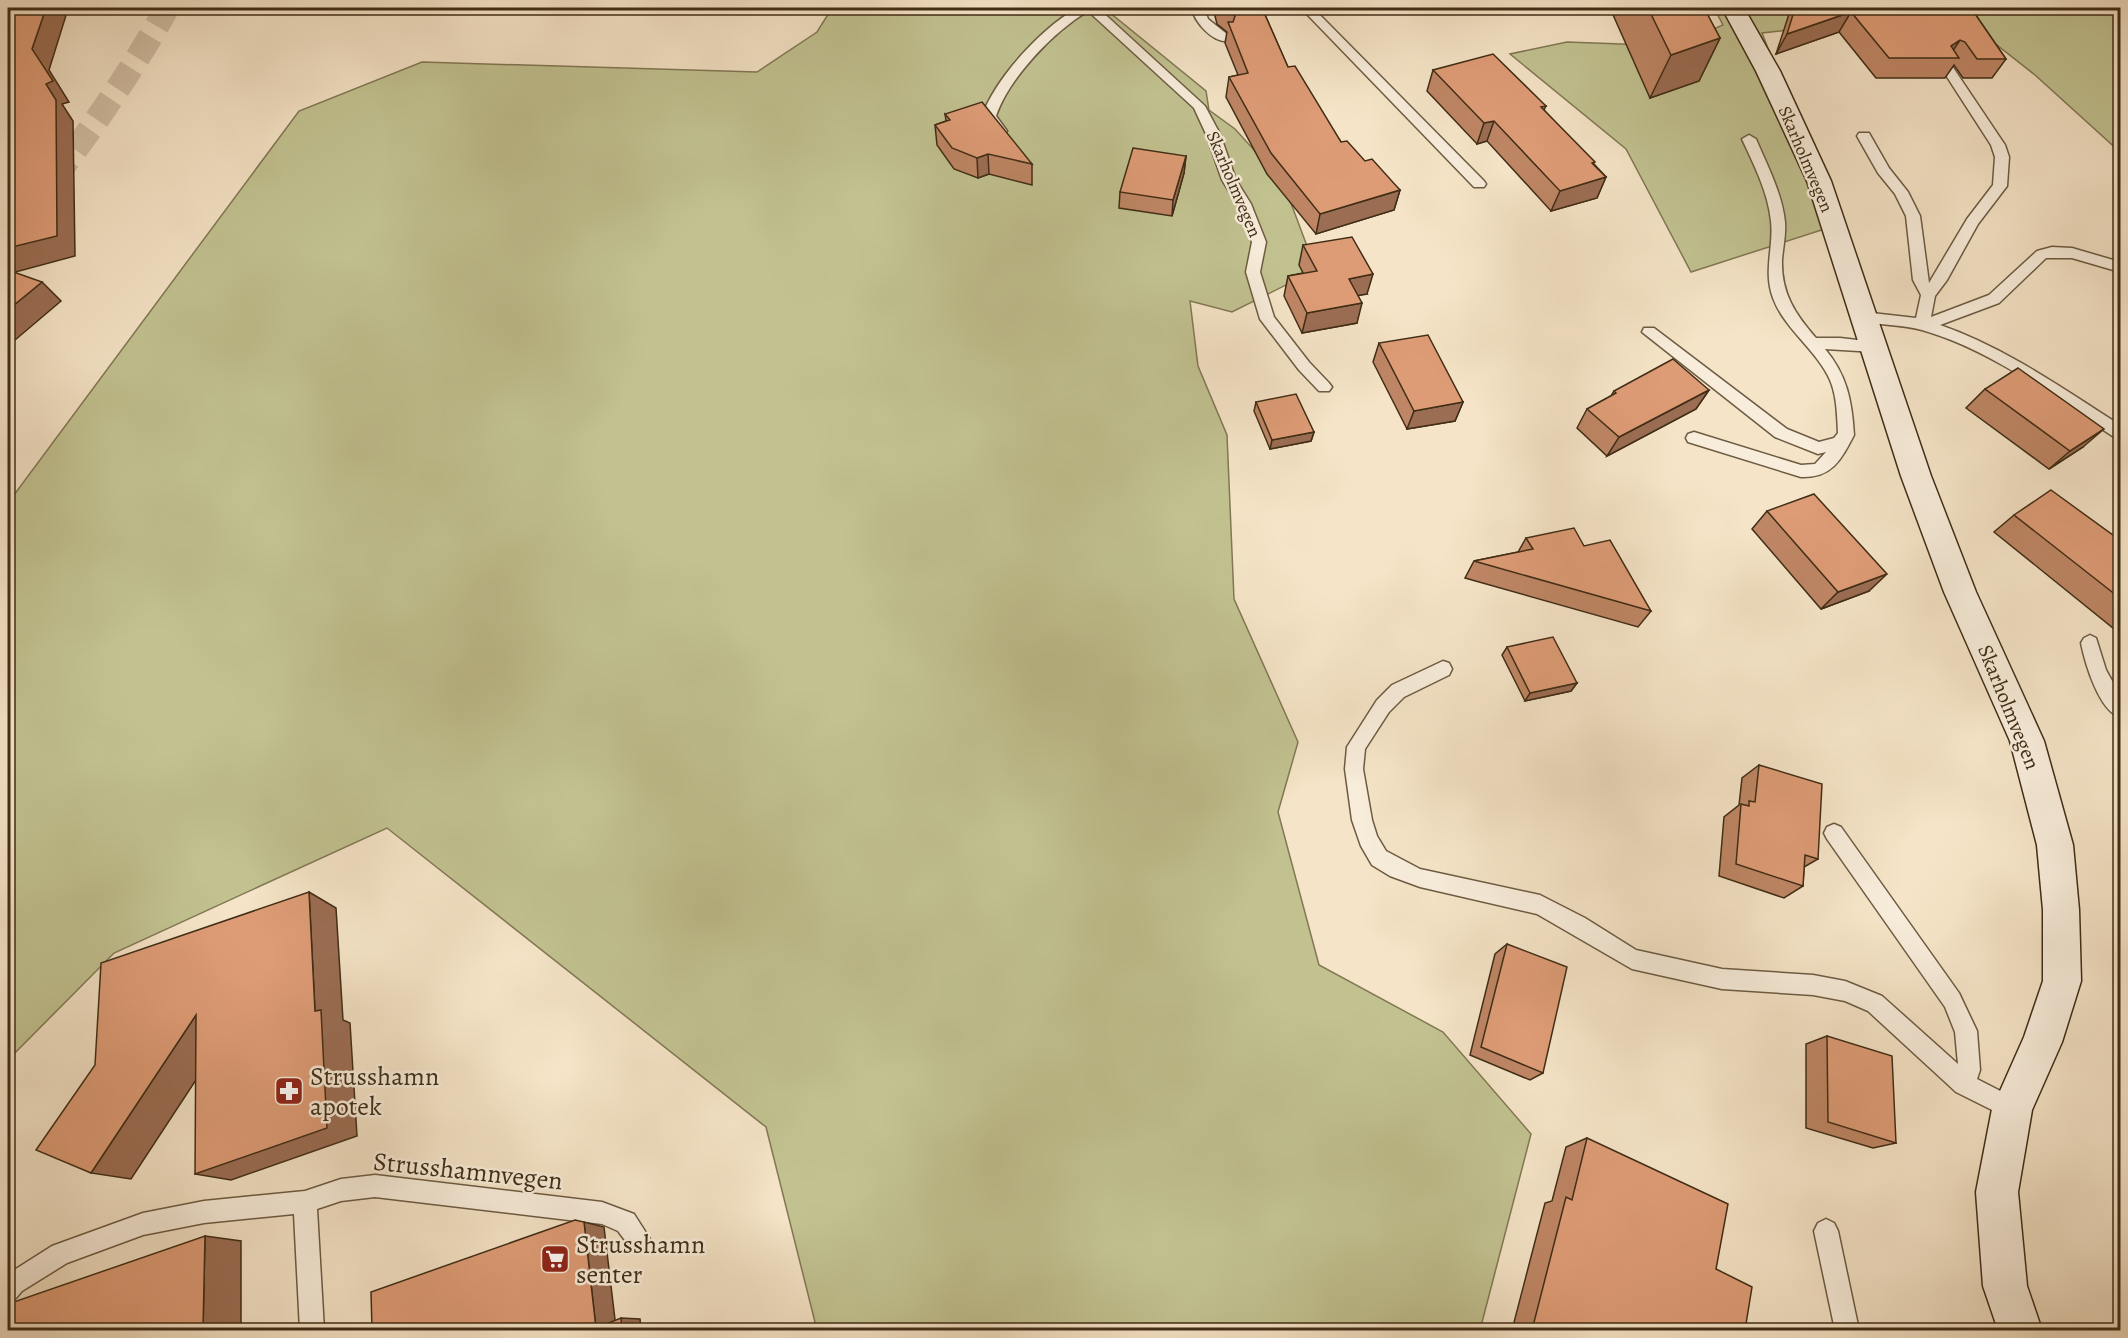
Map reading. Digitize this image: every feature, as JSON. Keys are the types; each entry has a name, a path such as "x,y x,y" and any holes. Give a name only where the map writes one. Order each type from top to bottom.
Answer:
{"street":[{"name":"Skarholmvegen","path":"1733,8 1768,71 1819,181 1916,476 1952,571 2027,741 2055,845 2061,910 2062,981 2042,1042 2012,1109 1996,1192 2005,1286 2020,1330"}],"lane":[{"path":"1003,134 989,116 990,109 1042,40 1064,20 1085,8"},
{"name":"Skarholmvegen","path":"1090,8 1200,106 1213,134 1229,180 1244,204 1259,242 1253,272 1267,319 1304,366 1324,387"},
{"path":"1198,8 1198,14 1204,22 1224,39"},
{"path":"1307,8 1479,184"},
{"path":"1925,326 1923,314 1928,295 1942,276 1972,222 2000,186 2002,157 1998,145 1946,66"},
{"path":"1864,136 1875,159 1901,192 1913,216 1920,280 1928,295"},
{"path":"1649,332 1781,433 1818,448 1838,442 1846,435 1843,392 1833,367 1790,318 1776,291 1775,262 1778,221 1764,174 1749,139"},
{"path":"1925,326 1994,298 2042,255 2052,251 2087,256 2121,267"},
{"path":"1863,316 1925,326 1978,346 2054,390 2121,434"},
{"path":"1812,344 1840,343 1875,347"},
{"path":"1694,438 1801,471 1811,472 1834,458 1838,442"},
{"path":"2090,644 2094,666 2106,691 2121,709"},
{"path":"1443,669 1398,691 1383,706 1356,747 1354,769 1357,798 1368,840 1380,858 1412,875 1494,892 1540,905 1578,924 1632,959 1722,979 1813,985 1845,991 1875,1003 1964,1084 2012,1109"},
{"path":"1834,832 1952,1000 1966,1031 1969,1070 1964,1084"},
{"name":"Strusshamnvegen","path":"8,1290 14,1283 60,1254 143,1224 204,1212 305,1202 341,1190 375,1186 602,1213 626,1222 638,1239"},
{"path":"305,1202 312,1330"},
{"path":"1826,1231 1847,1330"}],"green space":[{"path":"832,8 1104,8 1206,91 1209,110 1235,129 1283,182 1316,270 1232,312 1190,301 1198,366 1227,435 1234,599 1298,742 1278,812 1319,965 1443,1032 1531,1134 1480,1330 817,1330 766,1127 387,828 114,953 8,1060 8,503 299,111 422,62 757,72 817,32"},
{"path":"1714,8 2120,8 2120,152 2035,75 1955,12 1762,33 1837,225 1691,272 1626,149 1510,54 1567,42 1675,46 1723,25"}],"building":[{"path":"8,8 46,8 32,49 53,81 46,84 56,100 57,236 8,248"},
{"path":"1225,8 1262,8 1288,67 1295,66 1341,142 1347,141 1365,161 1372,159 1400,190 1320,214 1271,153 1229,77 1248,73 1228,22 1233,22 1235,16"},
{"path":"1648,8 1704,8 1720,38 1671,55"},
{"path":"1795,8 1971,8 2006,59 1977,59 1965,42 1960,40 1951,46 1959,58 1889,58 1851,12 1787,34"},
{"path":"1493,54 1546,106 1541,107 1595,162 1592,163 1606,177 1560,191 1494,121 1484,123 1433,70"},
{"path":"982,102 1032,164 988,154 977,158 952,148 935,125 950,120 945,114"},
{"path":"1133,148 1186,156 1173,200 1120,192"},
{"path":"1352,237 1373,274 1349,279 1362,303 1307,313 1288,276 1317,271 1303,245"},
{"path":"8,270 42,282 8,310"},
{"path":"1428,335 1463,402 1414,411 1379,343"},
{"path":"1673,359 1709,390 1619,437 1587,409 1616,393 1614,391"},
{"path":"2018,368 2104,429 2070,451 1985,389"},
{"path":"1296,394 1314,432 1272,440 1256,402"},
{"path":"2051,490 2121,541 2121,599 2014,515"},
{"path":"1814,494 1887,574 1838,592 1767,511"},
{"path":"1574,528 1584,546 1610,540 1651,611 1474,561 1533,549 1526,538"},
{"path":"1553,637 1577,683 1530,693 1507,647"},
{"path":"1759,765 1822,784 1818,859 1805,855 1803,886 1736,864 1741,804 1749,806 1749,801 1755,802"},
{"path":"309,892 315,1011 321,1010 327,1128 195,1174 196,1015 91,1173 36,1150 95,1065 101,963"},
{"path":"1507,944 1567,967 1543,1073 1481,1047"},
{"path":"1827,1036 1892,1056 1896,1143 1828,1122"},
{"path":"1587,1138 1728,1204 1716,1269 1752,1287 1745,1330 1532,1330 1566,1197 1572,1200"},
{"name":"Strusshamn senter","path":"575,1220 584,1222 596,1328 621,1318 622,1330 372,1330 371,1292"},
{"path":"205,1236 203,1330 8,1330 8,1304"}],"tunnel":[{"path":"8,238 92,126 131,68 167,8"}],"place":[{"name":"Strusshamn apotek","path":"289,1091"},
{"name":"Strusshamn senter","path":"555,1259"}]}
